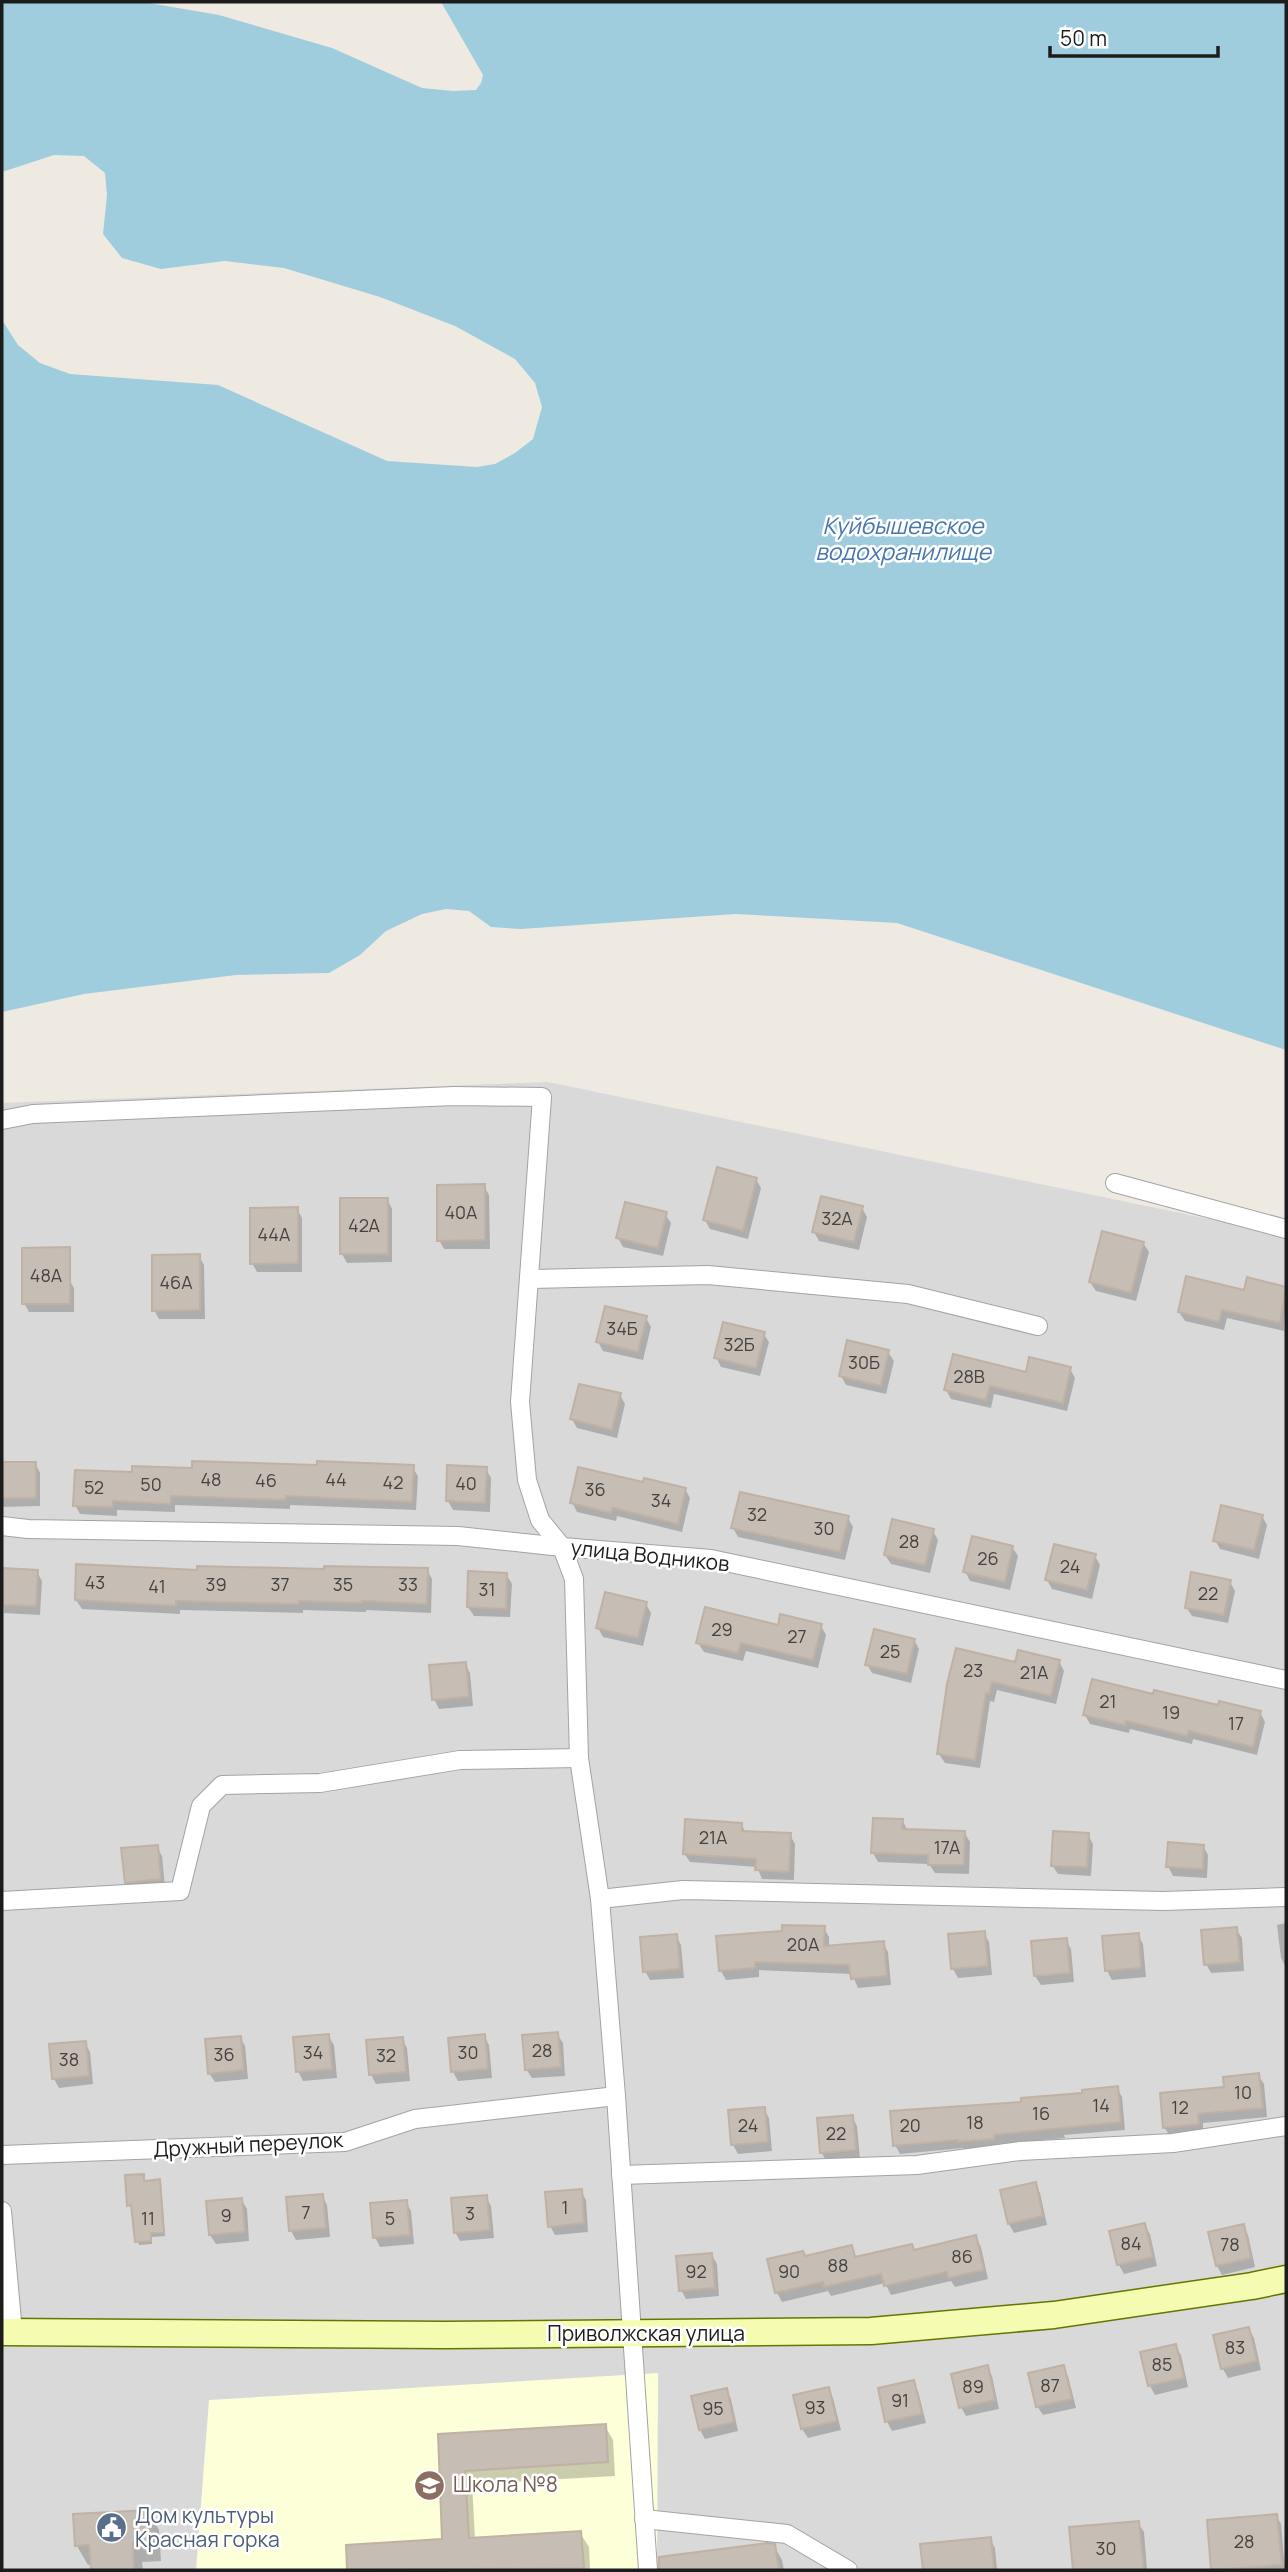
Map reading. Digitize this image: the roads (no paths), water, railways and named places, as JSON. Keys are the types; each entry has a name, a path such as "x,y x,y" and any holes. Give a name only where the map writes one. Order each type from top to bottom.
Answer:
{"main road":[{"name":"Приволжская улица","path":"7,2332 632,2334 884,2330 1054,2315 1286,2279"}],"street":[{"path":"2,1120 33,1114 440,1097 542,1097 531,1279 520,1402 527,1480 540,1520 562,1548 574,1579 579,1758 600,1899 617,2096 648,2570"},
{"path":"1115,1183 1286,1229"},
{"path":"531,1279 708,1275 908,1294 1038,1326"},
{"name":"улица Водников","path":"2,1526 29,1530 458,1536 562,1548 711,1559 1286,1680"},
{"path":"2,1901 180,1891 201,1806 222,1785 320,1783 460,1760 579,1758"},
{"path":"600,1899 683,1891 1163,1901 1286,1897"},
{"name":"Дружный переулок","path":"2,2155 345,2142 415,2119 617,2096"},
{"path":"621,2175 917,2165 1020,2151 1173,2143 1286,2126"},
{"path":"2,2211 7,2332"},
{"path":"644,2519 787,2534 848,2570"}],"water":[{"name":"Куйбышевское водохранилище","path":"2,2 143,2 219,15 332,48 422,88 453,91 476,90 483,75 441,2 1286,2 1286,1050 897,923 735,914 521,929 491,927 469,911 446,909 422,914 386,931 360,955 329,973 236,975 84,994 2,1012 2,320 18,345 40,363 70,374 218,385 387,461 477,467 495,464 533,439 542,407 535,383 515,359 455,326 380,297 284,268 225,261 161,269 122,258 103,234 107,195 105,173 84,156 54,155 2,172"}],"place":[{"name":"Школа №8","path":"430,2485"},
{"name":"Дом культуры Красная горка","path":"112,2528"}]}
